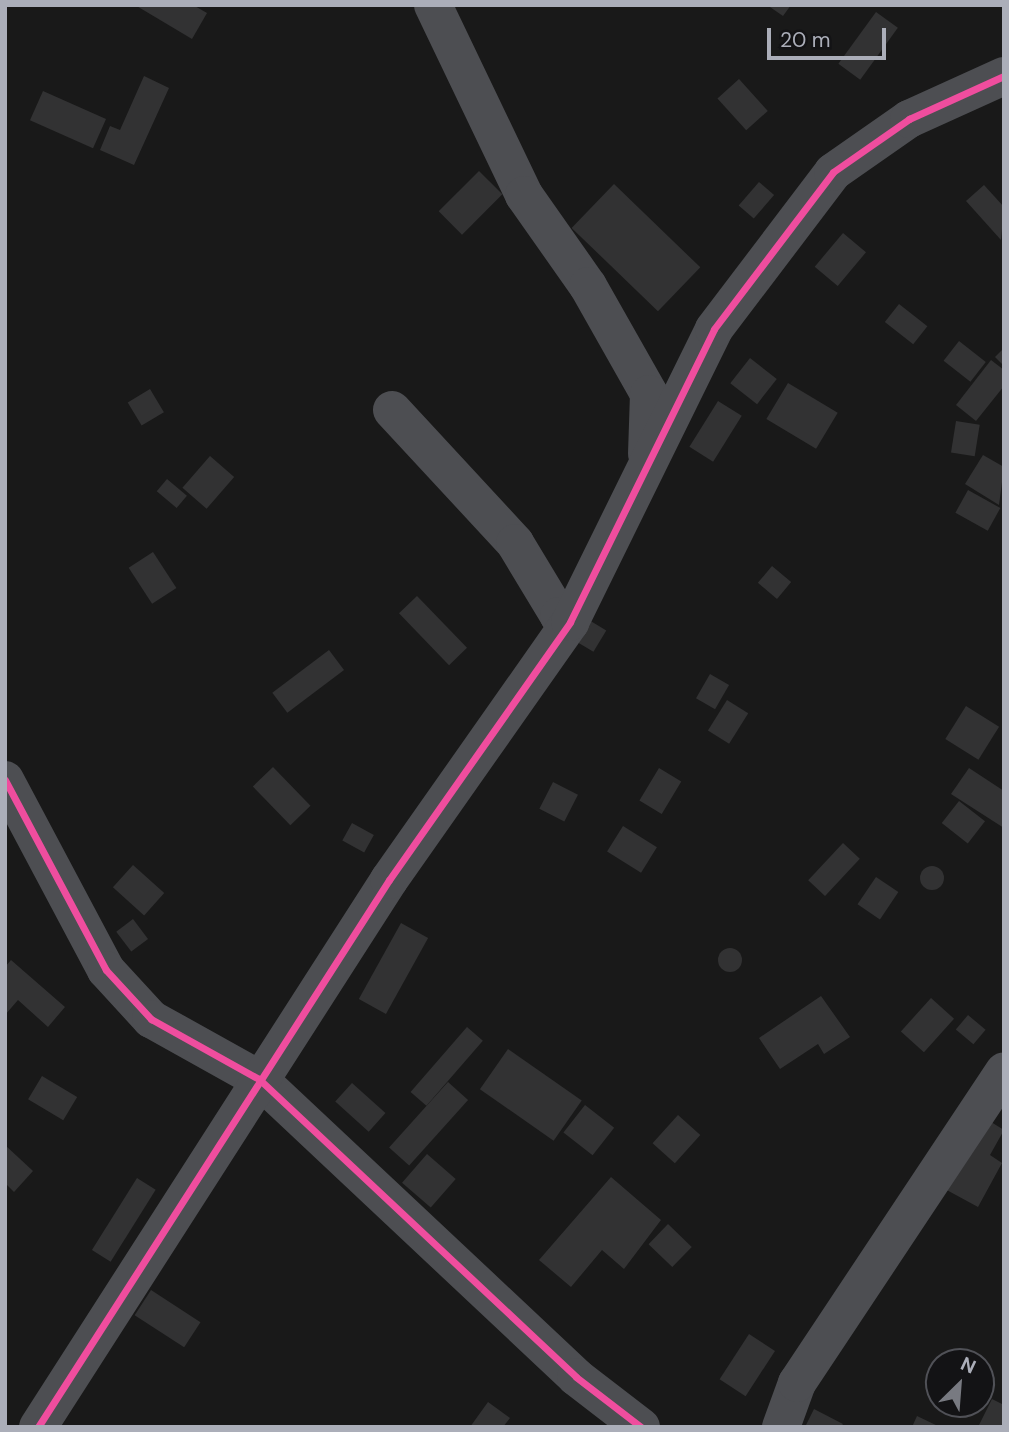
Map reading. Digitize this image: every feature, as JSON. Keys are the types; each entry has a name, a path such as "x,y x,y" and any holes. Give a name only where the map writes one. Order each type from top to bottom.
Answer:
{"street":[{"path":"433,5 524,195 588,286 649,394 647,464"},
{"path":"38,1427 389,880 570,622 714,329 833,172 909,119 1004,76"},
{"path":"392,411 515,543 559,616 570,622"},
{"path":"5,780 106,970 150,1019 259,1079 576,1377 641,1427"},
{"path":"780,1427 797,1383 1004,1072"}],"building":[{"path":"135,5 193,5 207,13 192,39"},
{"path":"767,5 791,5 783,16"},
{"path":"876,12 898,28 860,80 838,64"},
{"path":"144,76 169,88 134,165 100,150 110,126 120,130"},
{"path":"739,79 768,111 746,130 717,98"},
{"path":"43,91 106,119 93,148 30,120"},
{"path":"479,171 502,194 462,235 439,211"},
{"path":"759,182 774,195 754,219 739,205"},
{"path":"614,184 700,267 658,311 572,228"},
{"path":"984,185 1004,207 1001,240 966,201"},
{"path":"843,233 866,252 838,286 815,267"},
{"path":"899,304 927,326 913,344 885,322"},
{"path":"959,341 986,362 970,382 944,361"},
{"path":"1004,348 1004,366 995,357"},
{"path":"750,358 777,379 757,404 730,383"},
{"path":"991,360 1004,370 1004,386 976,421 956,405"},
{"path":"788,383 838,413 816,449 766,419"},
{"path":"150,389 164,412 142,426 128,402"},
{"path":"718,401 742,416 713,462 689,447"},
{"path":"956,421 980,425 975,456 951,453"},
{"path":"983,455 1004,467 999,505 965,484"},
{"path":"210,456 234,477 207,509 182,488"},
{"path":"167,479 187,496 177,508 157,491"},
{"path":"968,490 1000,508 988,531 955,513"},
{"path":"153,552 176,588 152,604 129,568"},
{"path":"772,566 791,582 777,599 758,583"},
{"path":"417,596 467,648 449,665 399,613"},
{"path":"584,617 606,630 593,652 571,638"},
{"path":"329,650 344,670 287,713 272,693"},
{"path":"710,674 729,685 715,709 696,698"},
{"path":"727,700 748,713 729,744 708,731"},
{"path":"966,706 999,727 978,760 945,739"},
{"path":"273,767 311,806 290,825 253,786"},
{"path":"659,768 681,781 662,814 639,801"},
{"path":"969,768 1004,791 1004,828 951,794"},
{"path":"553,782 578,795 564,821 539,809"},
{"path":"959,801 985,821 968,843 942,823"},
{"path":"352,823 374,835 364,853 342,840"},
{"path":"623,826 657,847 641,873 607,851"},
{"path":"843,843 860,859 825,896 808,880"},
{"path":"133,865 164,893 144,915 113,887"},
{"path":"932,866 941,869 944,878 941,887 932,890 923,887 920,878 923,869"},
{"path":"876,877 898,892 880,919 858,904"},
{"path":"133,919 148,939 131,952 116,932"},
{"path":"401,923 428,938 386,1014 359,999"},
{"path":"730,948 739,951 742,960 739,969 730,972 721,969 718,960 721,951"},
{"path":"11,960 65,1007 48,1027 18,1000 5,1015 5,967"},
{"path":"821,996 850,1037 824,1054 818,1044 780,1069 759,1038"},
{"path":"931,998 954,1019 924,1052 901,1031"},
{"path":"968,1015 986,1030 973,1044 956,1030"},
{"path":"467,1027 483,1041 426,1106 411,1092"},
{"path":"508,1049 582,1101 554,1141 480,1089"},
{"path":"42,1076 77,1097 63,1120 28,1099"},
{"path":"448,1082 468,1100 409,1165 389,1147"},
{"path":"352,1083 385,1113 369,1132 335,1102"},
{"path":"585,1105 614,1128 593,1155 563,1133"},
{"path":"678,1115 700,1135 675,1163 653,1143"},
{"path":"983,1117 1004,1130 990,1155 1002,1163 978,1207 943,1188"},
{"path":"5,1145 33,1171 14,1192 5,1183"},
{"path":"427,1154 456,1179 431,1208 402,1183"},
{"path":"611,1177 661,1220 624,1269 602,1250 571,1287 539,1260"},
{"path":"137,1178 156,1190 111,1262 92,1250"},
{"path":"668,1224 692,1247 672,1267 649,1244"},
{"path":"151,1290 200,1322 184,1347 135,1315"},
{"path":"749,1334 775,1351 746,1396 720,1379"},
{"path":"995,1400 1004,1405 1004,1427 978,1427 982,1418 995,1418"},
{"path":"488,1402 510,1418 503,1427 470,1427"},
{"path":"814,1409 843,1424 841,1427 805,1427"},
{"path":"917,1416 940,1427 912,1427"}],"cycle path":[{"path":"38,1427 389,880 570,622 714,329 833,172 909,119 1004,76"},
{"path":"5,780 106,970 151,1019 259,1079 576,1377 641,1427"}]}
